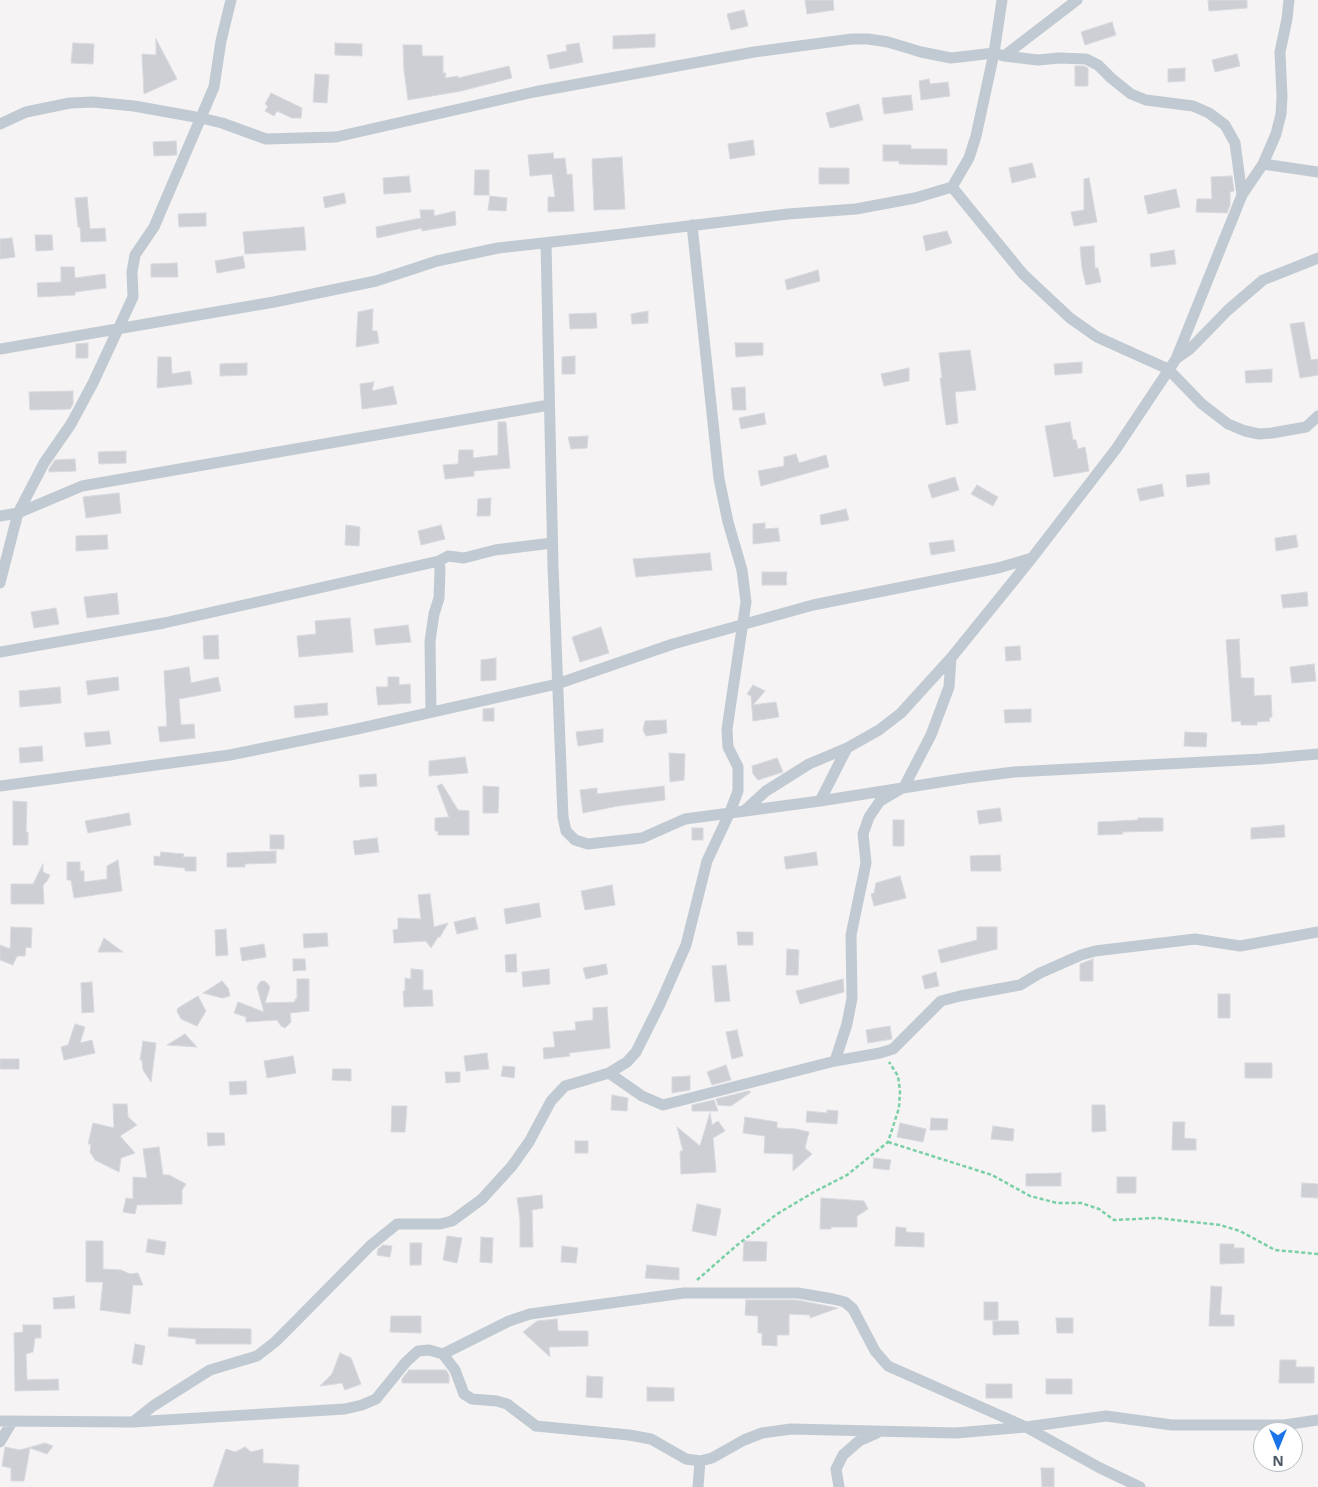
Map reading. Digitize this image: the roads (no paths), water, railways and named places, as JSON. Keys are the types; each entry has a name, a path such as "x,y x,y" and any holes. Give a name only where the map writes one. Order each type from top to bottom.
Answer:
{"street":[{"path":"0,583 18,513 44,463 71,424 119,330 133,297 132,272 135,256 154,227 214,87 221,42 231,0"},
{"path":"0,349 274,302 367,283 437,261 490,250 788,214 856,209 915,198 952,187 969,158 999,54 1002,0"},
{"path":"999,54 1077,0"},
{"path":"1176,359 1242,195 1263,164 1276,134 1281,114 1280,52 1289,0"},
{"path":"0,124 26,112 70,103 93,102 134,106 201,118 222,123 266,139 336,138 534,92 754,52 843,40 868,39 951,58 999,54 1038,60 1060,58 1086,59 1098,65 1131,94 1146,100 1193,106 1209,113 1225,125 1235,143 1242,195"},
{"path":"1263,164 1318,172"},
{"path":"952,187 1023,274 1070,318 1097,337 1168,369 1202,404 1228,424 1259,434 1306,427 1318,416"},
{"path":"133,1422 153,1406 210,1370 257,1356 275,1342 370,1246 397,1224 440,1224 452,1221 482,1199 512,1166 529,1142 551,1101 565,1086 609,1073 627,1062 636,1052 660,1004 686,945 707,861 738,790 738,767 728,747 727,729 746,602 742,570 728,522 719,480 692,225"},
{"path":"546,243 552,543 563,817 566,831 575,840 588,844 642,838 685,819 1014,772 1261,759 1318,754"},
{"path":"744,811 766,791 808,764 847,748 879,730 901,713 951,658 1032,558 1116,449 1176,359 1263,280 1318,258"},
{"path":"0,516 18,513 82,486 549,406"},
{"path":"0,652 164,622 439,561 448,556 464,558 495,550 552,543"},
{"path":"0,786 230,755 431,712 557,684 673,644 813,605 998,568 1032,558"},
{"path":"431,712 430,641 434,614 439,598 439,561"},
{"path":"835,1060 847,1024 852,998 851,935 866,863 863,834 869,817 880,801 904,787 931,735 949,687 951,658"},
{"path":"820,801 847,748"},
{"path":"609,1073 642,1096 663,1105 835,1060 880,1053 893,1049 942,1001 1020,985 1040,973 1095,951 1195,939 1240,946 1318,932"},
{"path":"443,1354 509,1321 530,1314 684,1293 798,1293 845,1302 853,1309 875,1351 888,1366 1026,1427 1100,1468 1140,1487"},
{"path":"0,1421 133,1422 345,1409 376,1399 406,1362 418,1351 429,1350 443,1354 455,1370 464,1394 472,1399 497,1400 507,1404 536,1426 630,1435 651,1439 686,1459 700,1461 712,1458 744,1440 762,1434 791,1429 956,1433 1026,1427 1106,1416 1172,1425 1284,1425 1318,1420"},
{"path":"0,1442 12,1422"},
{"path":"839,1487 836,1469 843,1454 859,1441 880,1431"},
{"path":"698,1487 700,1461"}]}
